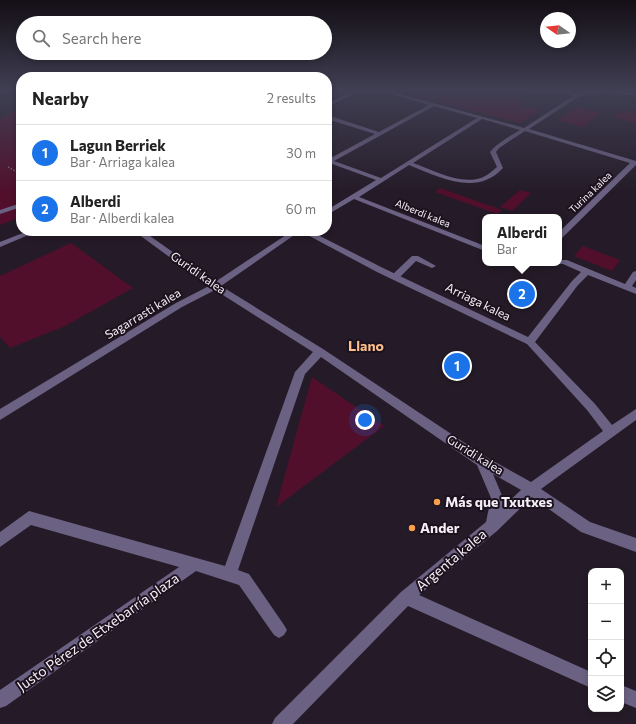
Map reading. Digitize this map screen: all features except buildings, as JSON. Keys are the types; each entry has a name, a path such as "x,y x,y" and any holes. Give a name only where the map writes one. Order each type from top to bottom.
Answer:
{"street":[{"path":"348,124 379,134"},
{"path":"332,159 398,124"},
{"path":"332,210 472,124"},
{"path":"503,124 635,162"},
{"path":"408,163 457,180 480,180 486,178 500,168 493,152 494,150 531,124"},
{"path":"332,162 380,180"},
{"name":"Turina kalea","path":"562,233 635,162"},
{"name":"Alberdi kalea","path":"354,197 482,248"},
{"path":"2,212 16,207"},
{"path":"0,245 22,236"},
{"name":"Guridi kalea","path":"145,236 215,286 320,352 482,461 531,489 586,527 636,545"},
{"name":"Sagarrasti kalea","path":"0,415 179,305 215,286 289,236"},
{"name":"Arriaga kalea","path":"314,236 530,342 591,407 611,433"},
{"path":"395,277 416,258 432,266"},
{"path":"562,260 636,291"},
{"path":"530,342 575,283 587,271"},
{"path":"627,288 636,274"},
{"path":"229,574 300,372 320,352"},
{"name":"Argenta kalea","path":"280,724 406,598 492,526 531,489 636,414"},
{"path":"482,461 497,498 492,526"},
{"name":"Justo Pérez de Etxebarría plaza","path":"0,540 29,518 229,574 244,579 279,630"},
{"name":"Justo Pérez de Etxebarría plaza","path":"0,700 195,564"},
{"path":"406,598 588,679"},
{"path":"624,694 636,700"}],"path":[{"path":"8,167 16,171"}],"shaded area":[{"path":"0,124 16,124 16,219 0,225"},
{"path":"571,124 587,124 583,127"},
{"path":"440,188 502,210 497,214 435,192"},
{"path":"520,190 531,193 512,211 500,207"},
{"path":"71,243 133,288 65,326 10,348 0,337 0,276"},
{"path":"583,246 620,260 612,271 574,256"},
{"path":"312,377 384,426 276,507"}],"place":[{"name":"Alberdi","path":"522,294"},
{"name":"Lagun Berriek","path":"457,366"},
{"name":"Más que Txutxes","path":"437,502"},
{"name":"Ander","path":"412,528"}],"district":[{"name":"Llano","path":"366,346"}]}
